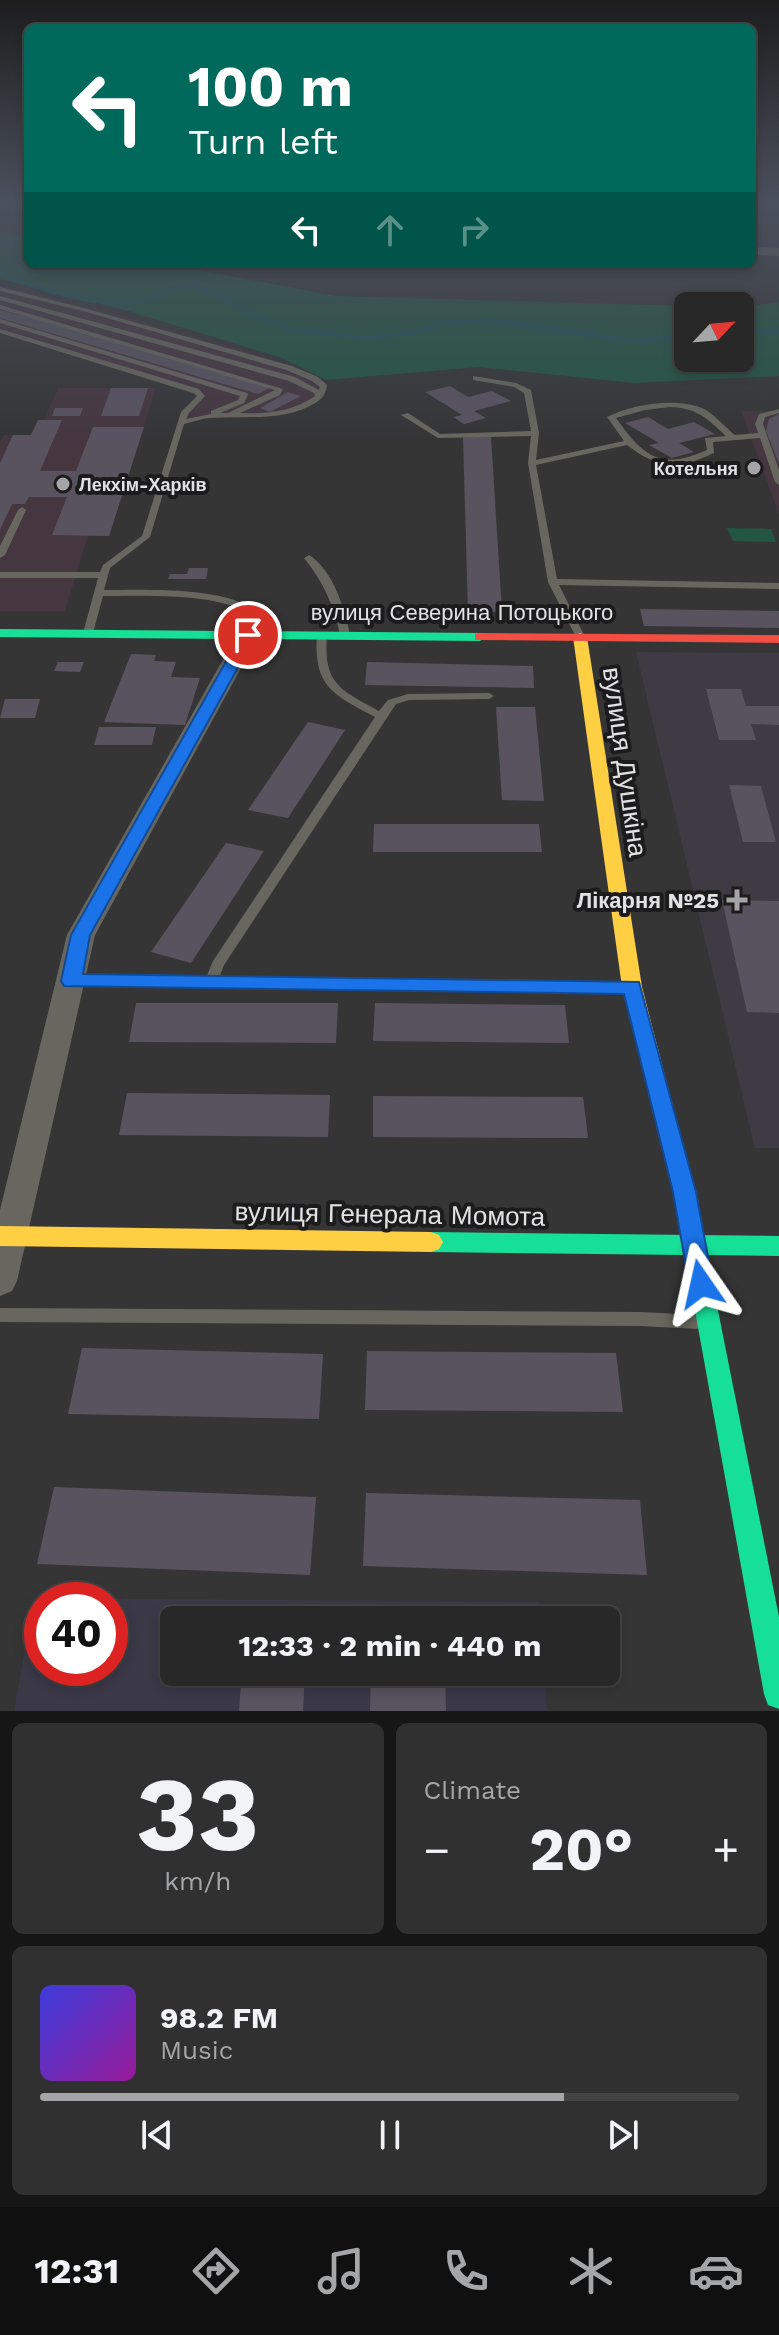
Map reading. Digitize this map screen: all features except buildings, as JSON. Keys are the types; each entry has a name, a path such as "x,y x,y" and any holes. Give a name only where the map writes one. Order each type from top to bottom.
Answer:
{"street":[{"name":"вулиця Северина Потоцького","path":"0,633 779,639"},
{"path":"0,1281 6,1236 81,935 258,635"},
{"name":"вулиця Душкіна","path":"580,637 632,987 684,1192 779,1694"},
{"name":"вулиця Генерала Момота","path":"6,1236 779,1246"}],"lane":[{"path":"0,296 85,310 306,374 315,379 322,394"},
{"path":"0,296 292,379 322,394"},
{"path":"0,296 66,319 282,383 304,394 308,399 306,404"},
{"path":"0,296 59,322 279,389 277,393 224,418"},
{"path":"0,321 244,395 241,401 181,423"},
{"path":"0,331 196,391 201,398 188,409 181,423 146,537 112,561 103,575 88,633"},
{"path":"486,382 502,376"},
{"path":"476,378 516,385 528,392 535,433 532,463 553,582 580,637"},
{"path":"200,418 275,416 322,394"},
{"path":"732,437 701,410 678,405 611,417 629,442 656,463 675,465 711,451 708,440 763,435"},
{"path":"779,411 762,416 759,424 779,482"},
{"path":"405,415 438,436 535,433"},
{"path":"532,463 629,442"},
{"path":"0,555 22,510"},
{"path":"309,558 319,567 343,622 345,635"},
{"path":"0,575 103,575"},
{"path":"553,582 779,586"},
{"path":"99,593 216,597 251,613 267,627 258,635"},
{"path":"322,635 318,658 325,677 351,700 381,716"},
{"path":"210,983 218,964 392,702 408,697 489,696"},
{"path":"71,981 632,987"},
{"path":"0,1315 641,1319 708,1323"},
{"path":"754,1562 779,1562"}],"shaded area":[{"path":"0,285 263,356 315,379 325,390 287,413 275,416 196,419 181,423 201,395 0,331"},
{"path":"58,388 156,388 109,536 88,536 65,611 0,611 0,442 4,435 31,435 38,420 44,420"},
{"path":"741,411 779,411 779,514"},
{"name":"Лікарня №25","path":"636,652 779,653 779,1148 755,1148"},
{"path":"128,1599 539,1602 539,1606 160,1606 160,1686 545,1686 547,1711 14,1711 24,1654 24,1686 128,1686"}],"green space":[{"path":"11,282 261,282 336,296 674,306 674,372 754,372 754,305 779,302 779,376 634,383 478,367 326,380 282,358 125,310"},
{"path":"727,528 771,529 776,542 733,541"}],"waterway":[{"path":"24,282 85,300 120,303 151,298 175,287 198,287 221,296 254,316 285,324 287,329 363,338 414,333 442,322 491,320 623,340 674,337"},
{"path":"754,332 779,332"}],"traffic: fast":[{"path":"0,633 480,637"},
{"path":"431,1242 779,1246"},
{"path":"696,1257 779,1694"}],"traffic: slow":[{"path":"580,637 632,987 684,1192 696,1257"},
{"path":"0,1236 431,1242"}],"traffic: jam":[{"path":"480,637 779,639"}],"place":[{"name":"Котельня","path":"754,468"},
{"name":"Лекхім-Харків","path":"63,484"},
{"name":"Лікарня №25","path":"737,900"}],"route":[{"path":"248,635 81,935 71,981 632,987 684,1192 701,1284"}]}
